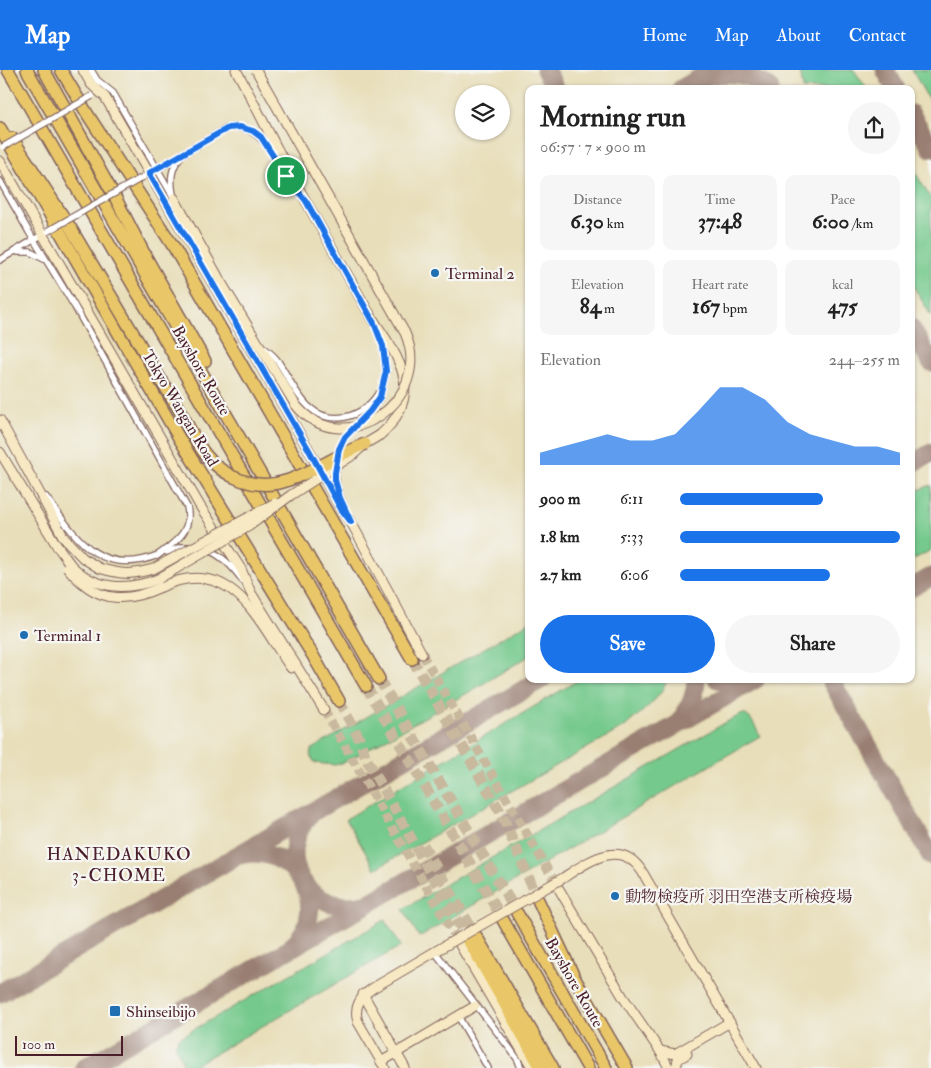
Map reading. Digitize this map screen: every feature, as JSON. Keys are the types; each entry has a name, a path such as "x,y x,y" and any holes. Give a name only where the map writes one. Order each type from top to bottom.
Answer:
{"highway":[{"path":"0,70 23,106 39,122"},
{"name":"Bayshore Route","path":"8,70 366,686"},
{"name":"Bayshore Route","path":"27,70 379,679"},
{"path":"44,70 147,259 209,367 230,419"},
{"path":"61,70 173,246 417,656"},
{"path":"0,123 23,153 70,227 205,454 222,470 239,480 263,485 287,481 332,460 346,451 365,444"},
{"name":"Tokyo Wangan Road","path":"0,128 179,438 312,654 339,702"},
{"path":"538,900 575,979 627,1068"},
{"name":"Bayshore Route","path":"516,912 606,1068"},
{"name":"Bayshore Route","path":"503,920 588,1068"},
{"path":"468,940 541,1068"},
{"path":"468,940 553,1068"}],"street":[{"path":"83,70 96,94 150,173 299,432 341,509 351,522"},
{"path":"91,70 97,80 113,93 150,173 174,198 221,282 295,404 310,419 328,427 348,428 370,421 387,411 396,402 403,393 411,372 411,351 405,333 256,70"},
{"path":"57,546 78,571 94,581 119,587 140,585 158,579 249,526 291,495 354,455 365,444 380,435 394,420 403,402 405,387 393,350 374,323 236,70"},
{"path":"2,148 96,94"},
{"path":"0,260 228,128 247,128 261,137 286,176 306,201"},
{"path":"174,198 171,181 172,173 183,153"},
{"path":"0,161 200,506 241,569 251,594"},
{"path":"0,181 42,235 48,263"},
{"path":"13,252 30,252 48,263 75,307 187,507 188,519 182,537 157,556"},
{"path":"374,323 386,357 386,371 380,397 376,404 345,437 339,449 335,480 340,498 351,522 417,656"},
{"path":"258,341 276,359 307,407 315,413 328,418 338,418 360,413 374,401 382,388"},
{"path":"0,420 64,538 83,558 99,568 115,573 133,574 153,569 252,514 291,495"},
{"path":"0,452 57,546 67,566 76,578 92,590 103,595 133,598 181,579 201,578 218,582 233,590 249,604 294,672 324,710"},
{"path":"36,484 75,537 109,561 133,561 157,556 182,547 206,549 215,553 235,570 318,702"},
{"path":"475,1006 396,1052 383,1065 358,1022 356,1015 357,1007 363,994 595,858 609,854 626,856 636,863 643,873 756,1068"},
{"path":"559,889 623,997 660,1051 669,1068"},
{"path":"468,940 528,1068"},
{"path":"435,952 511,1050 521,1068"},
{"path":"363,994 405,1068"},
{"path":"458,1016 488,1068"},
{"path":"660,1051 675,1054 731,1024"},
{"path":"676,1068 678,1059 731,1024"},
{"path":"522,1052 533,1068"}],"green space":[{"path":"800,70 854,70 864,85 802,85"},
{"path":"912,70 931,70 931,104"},
{"path":"915,172 931,199 931,316 915,289"},
{"path":"931,485 931,550 915,559 915,491"},
{"path":"525,624 525,658 471,691 345,762 335,765 315,763 310,755 312,749"},
{"path":"573,683 666,683 656,699 626,726 375,869 346,819"},
{"path":"743,714 751,720 760,736 419,937 403,909"},
{"path":"385,920 401,946 190,1068 185,1068 175,1045 179,1038"}],"taxiway":[{"path":"545,70 554,85"},
{"path":"885,70 894,85"},
{"path":"688,85 710,72"},
{"path":"700,78 727,73 745,76 765,85"},
{"path":"915,121 931,148"},
{"path":"915,335 931,362"},
{"path":"915,462 931,453"},
{"path":"915,586 931,577"},
{"path":"0,993 535,683"},
{"path":"680,721 692,701 696,683"},
{"path":"84,1068 749,683"},
{"path":"832,683 931,856"},
{"path":"310,815 299,831 294,848 295,865 302,880 312,893 327,901 344,906 364,904"},
{"path":"240,855 259,854 276,858 291,867 302,880 308,896 309,913 305,929 293,945"}],"tunnel":[{"path":"422,654 559,889"},
{"path":"412,659 501,813 538,900"},
{"path":"379,679 517,913"},
{"path":"366,686 503,920"},
{"path":"339,701 358,736 366,758 468,940"},
{"path":"324,710 460,945"},
{"path":"423,845 476,936"}],"place":[{"name":"Terminal 2","path":"435,273"},
{"name":"Terminal 1","path":"24,635"},
{"name":"動物検疫所 羽田空港支所検疫場","path":"615,896"},
{"name":"Shinseibijo","path":"115,1011"}],"district":[{"name":"HANEDAKUKO 3-CHOME","path":"119,864"}],"route":[{"path":"240,127 247,128 261,137 286,176 306,201 325,233 374,323 386,357 386,371 380,397 370,411 345,437 339,449 335,480 340,498 351,522 341,509 149,173 228,128 240,127"}]}
